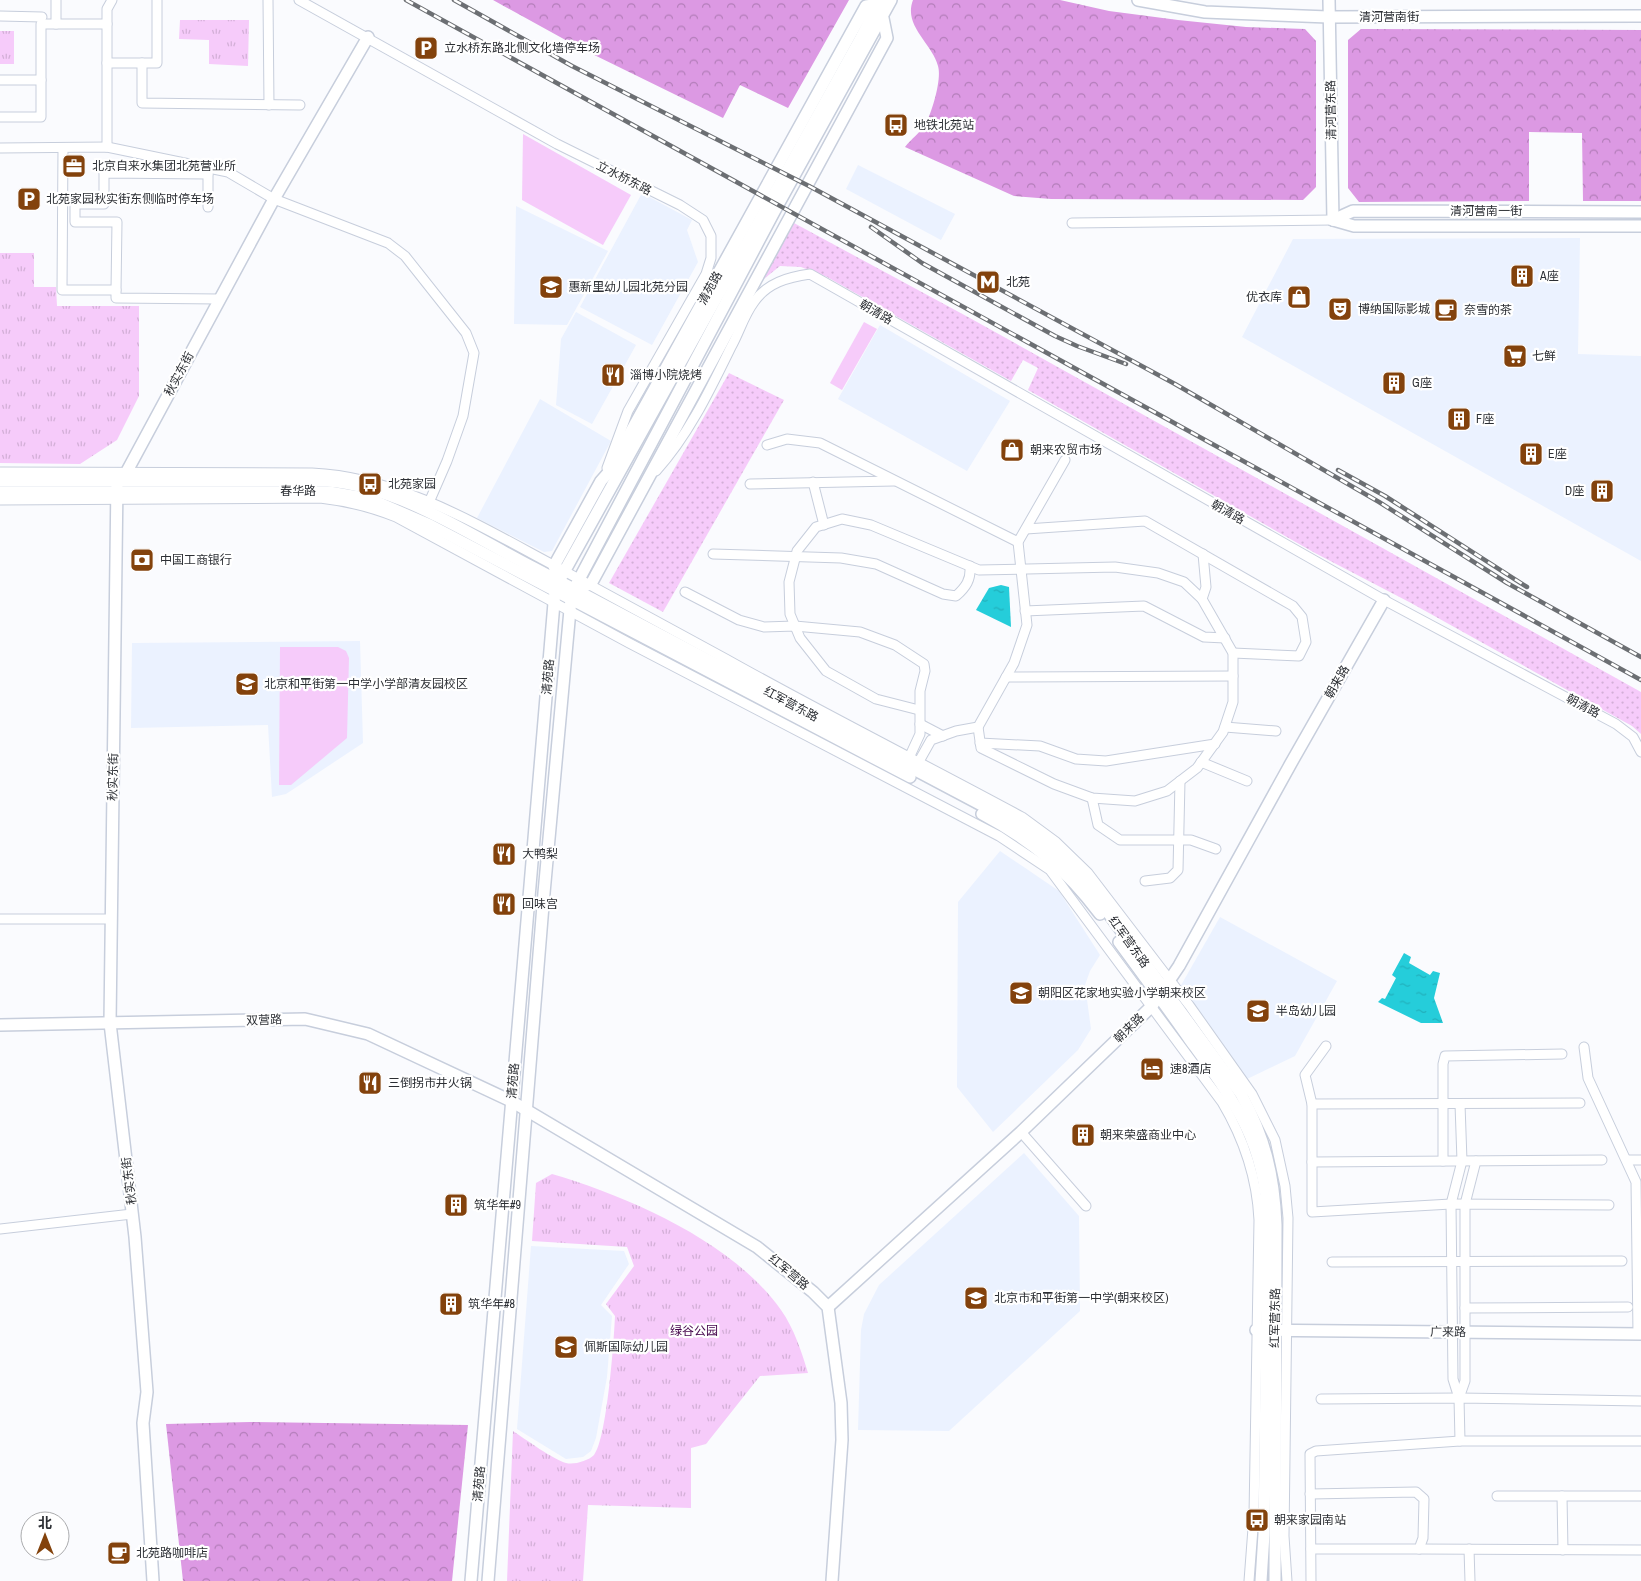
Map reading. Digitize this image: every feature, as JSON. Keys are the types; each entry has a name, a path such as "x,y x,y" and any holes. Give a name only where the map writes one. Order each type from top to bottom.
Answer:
{"street":[{"path":"56,0 56,21"},
{"path":"107,147 107,9 112,0"},
{"path":"107,63 157,63 157,0"},
{"path":"268,0 269,105"},
{"name":"立水桥东路","path":"299,0 556,144 680,205 703,220 711,236 711,258 706,274 628,411 607,466 608,473"},
{"name":"清苑路","path":"488,1581 573,594 610,517 774,212 883,18 891,0"},
{"name":"清河营南街","path":"1138,0 1205,12 1328,17 1641,16"},
{"name":"清河营东路","path":"1329,0 1333,220"},
{"name":"清苑路","path":"471,1581 511,1101 558,586 554,566 601,481 608,473 866,6 879,2"},
{"name":"清苑路","path":"558,586 879,2"},
{"path":"0,16 41,21 107,24"},
{"name":"清苑路","path":"590,585 887,38 883,18"},
{"path":"0,116 41,117 41,21"},
{"name":"秋实东街","path":"153,1581 143,1423 147,1392 132,1214 110,1023 119,486 274,199 368,38"},
{"path":"142,63 142,104 300,105"},
{"path":"0,80 41,80"},
{"path":"0,148 107,147 208,171"},
{"path":"63,148 62,290 116,290"},
{"path":"208,171 208,207"},
{"path":"220,299 116,298 116,222 75,222 75,204 104,204 104,173 228,172 274,199 388,243 405,256 466,333 474,353 463,416 427,507 554,566"},
{"name":"清河营南一街","path":"1333,220 1353,211 1641,212"},
{"name":"清河营南一街","path":"1072,223 1333,220 1354,226 1641,226"},
{"name":"朝清路","path":"646,481 673,452 724,362 754,302 772,285 787,277 810,274 1384,600 1616,724 1633,737 1641,752"},
{"path":"767,445 787,439 820,442 1018,542"},
{"path":"919,710 876,699 826,671 800,638 790,614 789,582 797,551 816,527 842,519 871,525 979,570 1019,568 1115,568 1158,573 1184,582 1202,599 1233,653 1233,702 1225,727 1201,762 1167,792 1135,801 1092,798 1054,784 981,748 978,727 1014,663 1027,625 1019,568 1018,542 1065,460"},
{"path":"0,472 119,486"},
{"path":"604,500 608,473"},
{"name":"春华路","path":"0,481 329,492 359,496 382,503 558,586"},
{"path":"610,517 646,481"},
{"path":"750,484 895,481"},
{"name":"春华路","path":"0,492 119,486 336,482 385,493 427,507 558,586"},
{"path":"813,482 824,525"},
{"path":"0,500 119,486"},
{"path":"1026,529 1145,521 1293,606 1302,618 1306,642 1299,656 1233,653"},
{"path":"713,554 842,558 876,564 943,594 956,596 966,587 970,566"},
{"path":"1202,599 1206,587 1203,554"},
{"path":"573,594 590,585 910,767"},
{"path":"558,586 902,786 999,836 1050,870 1248,1088 1275,1140 1285,1186 1288,1218 1284,1536 1287,1581"},
{"name":"红军营东路","path":"558,586 910,767 1006,818 1039,839 1067,861 1093,892 1161,993 1241,1094 1263,1143 1272,1171 1275,1206 1266,1330 1264,1534 1261,1581"},
{"path":"685,592 739,620 764,627 795,626 860,632 895,645 924,664 926,671 920,692 920,734 902,786"},
{"name":"朝来路","path":"828,1307 1021,1132 1161,993 1384,600"},
{"path":"1025,611 1144,606 1204,637 1225,638"},
{"path":"1006,677 1233,676"},
{"path":"920,724 943,736"},
{"path":"910,767 931,740 956,731 978,727"},
{"path":"1225,727 1276,731"},
{"path":"980,742 1040,746 1076,759 1106,761 1215,744"},
{"path":"1201,762 1247,780"},
{"path":"1145,880 1170,878 1178,870 1180,781"},
{"path":"1092,798 1098,825 1120,840 1191,840 1216,849"},
{"path":"0,919 111,919"},
{"path":"1161,993 1238,1129 1250,1164 1256,1193 1266,1330 1249,1581"},
{"name":"双营路","path":"0,1025 305,1019 368,1034 511,1101"},
{"path":"1326,1046 1305,1075 1312,1104 1312,1212 1451,1204 1609,1206"},
{"path":"1584,1047 1588,1078 1636,1182 1640,1334"},
{"path":"1443,1161 1445,1056 1562,1054"},
{"name":"红军营路","path":"511,1101 757,1247 805,1285 828,1307"},
{"path":"1312,1104 1580,1103"},
{"path":"1460,1104 1462,1161 1451,1204 1453,1379 1459,1398 1460,1441"},
{"path":"1021,1132 1086,1206"},
{"path":"1312,1162 1602,1160"},
{"path":"1627,1160 1641,1160"},
{"path":"1459,1398 1465,1381 1465,1204 1476,1161"},
{"path":"0,1229 132,1214"},
{"path":"1332,1262 1622,1261"},
{"path":"828,1307 842,1403 842,1440 832,1581"},
{"path":"1465,1308 1628,1307"},
{"name":"红军营东路","path":"1266,1330 1275,1581"},
{"name":"广来路","path":"1266,1330 1640,1334"},
{"path":"1321,1399 1459,1398 1641,1401"},
{"path":"1311,1581 1310,1454 1316,1451 1460,1441 1641,1441"},
{"path":"1310,1494 1416,1492 1424,1499 1423,1538 1419,1549"},
{"path":"1497,1496 1641,1496"},
{"path":"1562,1496 1563,1550"},
{"path":"1311,1549 1641,1550"},
{"path":"1469,1549 1470,1581"}],"shaded area":[{"path":"858,165 955,214 941,240 846,189"},
{"path":"642,193 692,220 687,230 698,262 652,345 580,307"},
{"name":"惠新里幼儿园北苑分园","path":"516,206 608,251 567,325 514,324"},
{"path":"1580,238 1578,354 1641,356 1641,561 1242,337 1293,239"},
{"path":"576,312 636,345 592,424 556,405 561,339"},
{"path":"880,325 1010,401 967,471 838,399"},
{"path":"540,399 611,441 552,551 544,552 477,518"},
{"name":"北京和平街第一中学小学部清友园校区","path":"360,641 363,743 286,794 272,797 268,725 131,728 132,643"},
{"name":"朝阳区花家地实验小学朝来校区","path":"1000,851 1059,891 1100,955 1090,971 1085,985 1091,1029 1078,1050 993,1132 957,1087 958,902"},
{"name":"半岛幼儿园","path":"1220,917 1337,981 1295,1056 1245,1080 1180,987"},
{"name":"北京市和平街第一中学(朝来校区)","path":"1024,1153 1079,1216 1080,1311 949,1431 858,1430 861,1330 864,1314 879,1285"},
{"name":"佩斯国际幼儿园","path":"531,1246 624,1251 629,1264 601,1305 612,1316 607,1377 596,1438 591,1451 583,1457 566,1459 517,1429"}],"green space":[{"path":"493,0 849,0 788,108 740,85 723,118 580,48"},
{"path":"913,0 1060,0 1109,11 1178,20 1246,27 1305,29 1316,41 1316,187 1303,200 1051,199 1014,196 905,147 926,123 939,79 935,58 919,34 912,18"},
{"path":"180,20 249,20 248,66 209,64 209,40 179,39"},
{"path":"1361,29 1641,30 1641,201 1583,201 1582,133 1529,132 1529,201 1359,202 1348,188 1348,40"},
{"path":"0,31 14,31 14,64 0,64"},
{"path":"523,134 631,195 603,245 522,200"},
{"path":"794,223 968,317 1641,692 1641,734 1632,726 1411,603 1315,553 1028,390 1038,368 1023,360 1011,381 827,277 801,267 780,266 759,283"},
{"path":"0,253 34,253 34,287 56,287 57,306 139,306 139,396 117,440 80,464 0,463"},
{"path":"864,322 877,329 842,390 830,383"},
{"path":"729,373 784,400 663,612 609,583"},
{"path":"280,647 338,647 346,651 349,658 347,738 291,785 279,785"},
{"name":"绿谷公园","path":"552,1174 614,1195 646,1209 708,1243 736,1263 761,1286 786,1317 808,1373 760,1376 706,1444 691,1448 691,1508 588,1505 583,1581 507,1581 513,1431 547,1454 566,1463 581,1462 594,1455 603,1430 613,1346 615,1316 606,1304 634,1266 627,1247 532,1241 536,1183"},
{"path":"250,1422 468,1425 452,1581 183,1581 166,1424"}],"water":[{"path":"1001,585 1009,587 1011,627 976,610 989,588"},
{"path":"1404,953 1411,957 1409,963 1430,975 1433,971 1440,973 1434,998 1443,1023 1421,1023 1378,1002 1382,998 1385,999 1396,978 1392,975"}],"railway":[{"path":"406,0 1641,680"},
{"path":"454,0 572,66 809,186 1175,384 1379,502 1507,583 1641,657"},
{"path":"871,227 922,263 1055,336 1126,364"},
{"path":"1338,470 1385,496 1527,587"}],"place":[{"name":"立水桥东路北侧文化墙停车场","path":"426,48"},
{"name":"地铁北苑站","path":"896,125"},
{"name":"北京自来水集团北苑营业所","path":"74,166"},
{"name":"北苑家园秋实街东侧临时停车场","path":"29,199"},
{"name":"A座","path":"1522,276"},
{"name":"北苑","path":"988,282"},
{"name":"惠新里幼儿园北苑分园","path":"551,287"},
{"name":"优衣库","path":"1299,297"},
{"name":"博纳国际影城","path":"1340,309"},
{"name":"奈雪的茶","path":"1446,310"},
{"name":"七鲜","path":"1515,356"},
{"name":"淄博小院烧烤","path":"613,375"},
{"name":"G座","path":"1394,383"},
{"name":"F座","path":"1459,419"},
{"name":"朝来农贸市场","path":"1012,450"},
{"name":"E座","path":"1531,454"},
{"name":"北苑家园","path":"370,484"},
{"name":"D座","path":"1602,491"},
{"name":"中国工商银行","path":"142,560"},
{"name":"北京和平街第一中学小学部清友园校区","path":"247,684"},
{"name":"大鸭梨","path":"504,854"},
{"name":"回味宫","path":"504,904"},
{"name":"朝阳区花家地实验小学朝来校区","path":"1021,993"},
{"name":"半岛幼儿园","path":"1258,1011"},
{"name":"速8酒店","path":"1152,1069"},
{"name":"三倒拐市井火锅","path":"370,1083"},
{"name":"朝来荣盛商业中心","path":"1083,1135"},
{"name":"筑华年#9","path":"456,1205"},
{"name":"北京市和平街第一中学(朝来校区)","path":"976,1298"},
{"name":"筑华年#8","path":"451,1304"},
{"name":"佩斯国际幼儿园","path":"566,1347"},
{"name":"朝来家园南站","path":"1257,1520"},
{"name":"北苑路咖啡店","path":"119,1553"}]}
